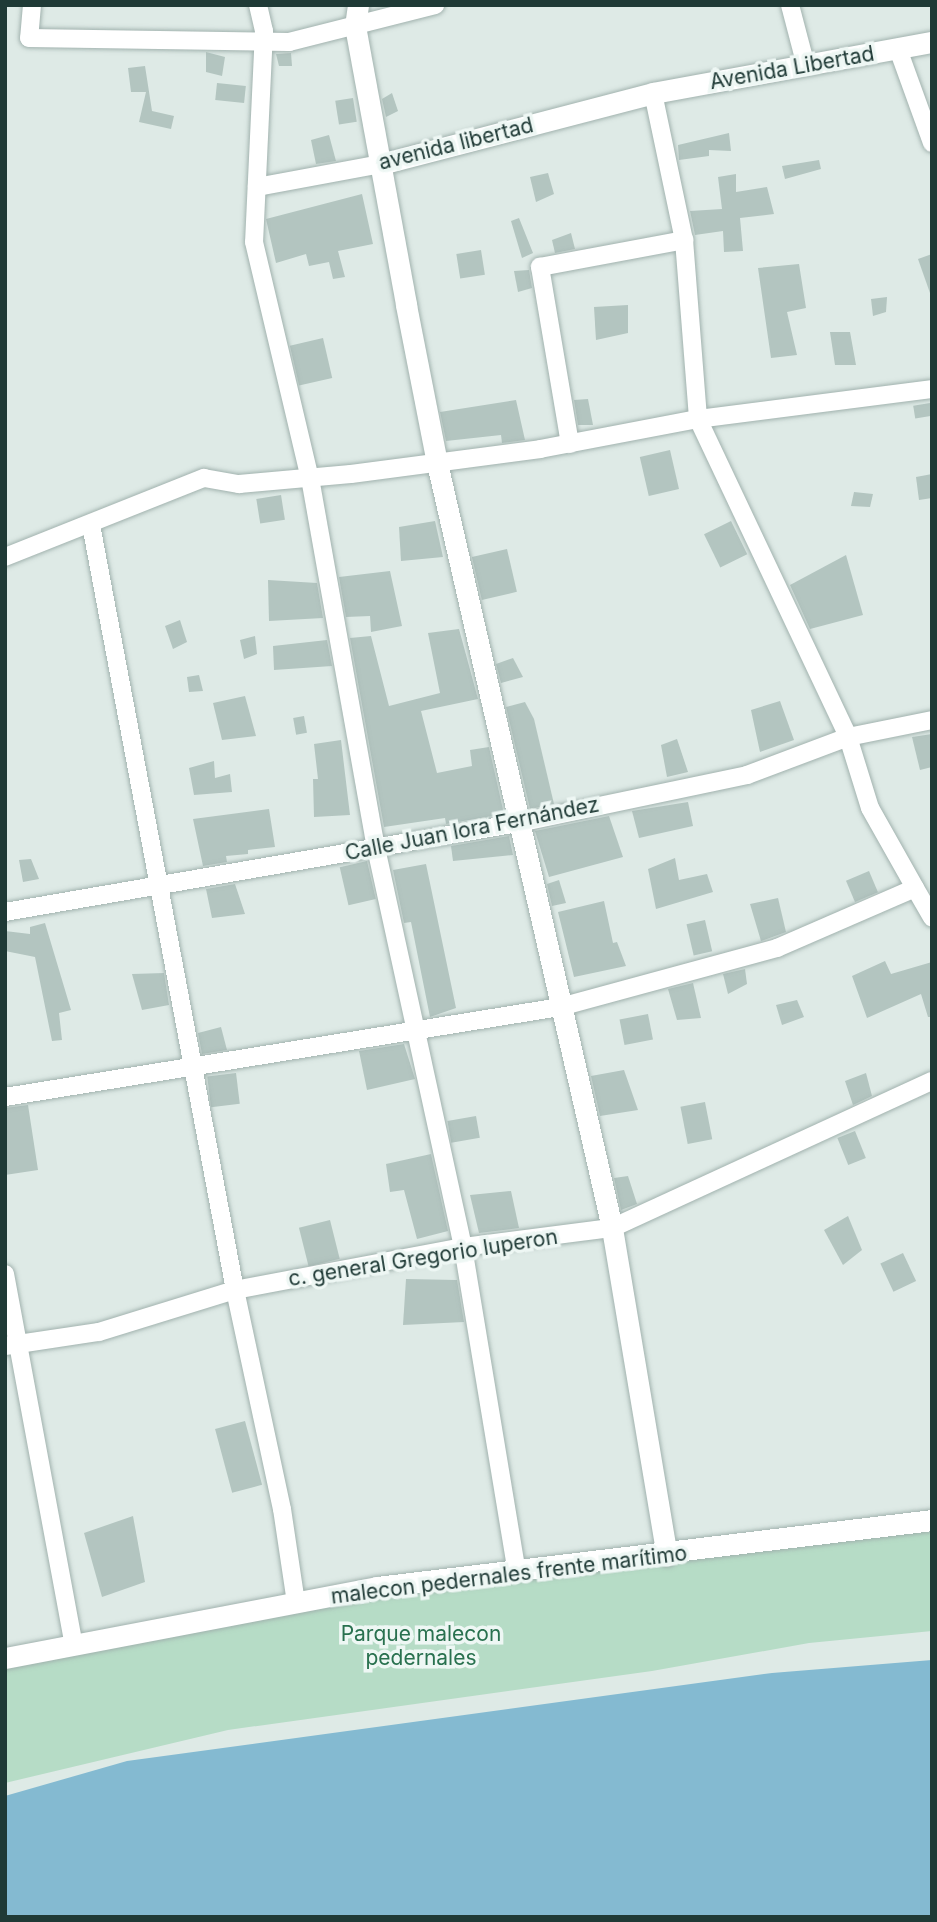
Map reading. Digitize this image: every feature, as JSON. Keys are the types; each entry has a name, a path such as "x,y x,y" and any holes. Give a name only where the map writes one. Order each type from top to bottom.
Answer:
{"main road":[{"path":"356,15 380,163 437,463 612,1228 667,1555"},
{"name":"Avenida Libertad","path":"653,93 932,42"},
{"name":"avenida libertad","path":"380,163 653,93"},
{"name":"malecon pedernales frente marítimo","path":"5,1658 377,1587 667,1555 932,1520"}],"street":[{"path":"33,5 29,38 263,42 289,42 356,15 435,5"},
{"path":"258,5 263,42 254,242 310,478 376,848 463,1247 517,1572"},
{"path":"790,5 806,66"},
{"path":"898,49 932,142"},
{"path":"653,93 684,240 698,419 848,737 870,807 932,918"},
{"name":"avenida libertad","path":"257,187 380,163"},
{"path":"570,444 540,267 684,240"},
{"path":"5,557 204,478 239,484 437,463 570,444 698,419 932,389"},
{"path":"91,525 235,1290 282,1509 296,1603"},
{"name":"Calle Juan lora Fernández","path":"5,912 518,823 747,775 848,737 932,720"},
{"path":"5,1097 560,1007 777,948 915,888"},
{"name":"c. general Gregorio luperon","path":"12,1345 99,1332 235,1290 463,1247 612,1228 932,1081"},
{"path":"5,1274 12,1345 74,1645"}],"green space":[{"name":"Parque malecon pedernales","path":"932,1520 932,1631 809,1643 652,1671 228,1730 5,1783 5,1664 377,1594"}],"water":[{"path":"932,1660 932,1917 5,1917 5,1796 127,1761 772,1673"}],"building":[{"path":"206,52 225,57 222,76 206,72"},
{"path":"291,53 292,66 279,66 276,54"},
{"path":"145,66 152,111 174,116 171,129 139,122 146,92 131,92 128,68"},
{"path":"217,83 246,86 244,103 215,100"},
{"path":"392,93 398,111 386,117 382,99"},
{"path":"353,98 357,122 339,125 335,101"},
{"path":"729,133 731,151 709,150 709,156 679,160 678,145"},
{"path":"329,135 336,161 316,164 311,140"},
{"path":"819,160 821,169 785,179 782,166"},
{"path":"548,173 554,194 536,202 530,177"},
{"path":"736,174 736,192 767,187 774,214 740,218 743,251 724,252 723,231 695,235 690,211 722,209 718,177"},
{"path":"362,194 373,244 338,251 345,277 333,279 329,262 309,266 306,254 276,263 266,219"},
{"path":"519,218 533,253 522,258 511,221"},
{"path":"571,233 575,249 555,253 552,240"},
{"path":"481,250 485,275 460,279 456,254"},
{"path":"932,254 932,293 930,293 918,259"},
{"path":"799,264 806,308 787,312 797,355 771,358 758,268"},
{"path":"529,270 532,288 518,292 514,271"},
{"path":"887,297 886,312 873,316 871,299"},
{"path":"628,305 628,333 596,340 594,307"},
{"path":"830,332 850,332 856,365 835,365"},
{"path":"323,338 332,378 299,386 290,346"},
{"path":"588,399 593,425 578,425 574,400"},
{"path":"516,400 525,440 502,443 501,435 446,441 440,412"},
{"path":"930,403 932,416 915,418 913,406"},
{"path":"670,450 679,489 649,496 640,457"},
{"path":"932,474 932,498 919,500 916,477"},
{"path":"854,492 873,494 870,507 851,506"},
{"path":"281,495 285,520 260,524 256,499"},
{"path":"435,521 443,557 401,561 399,527"},
{"path":"731,521 747,554 720,567 704,534"},
{"path":"507,549 517,592 482,600 472,557"},
{"path":"846,555 863,615 810,629 790,585"},
{"path":"390,571 402,626 371,632 370,616 346,617 339,577"},
{"path":"268,580 317,583 323,618 269,621"},
{"path":"180,620 187,642 173,649 165,626"},
{"path":"459,629 478,699 421,711 437,773 472,766 470,750 489,747 504,814 446,824 445,818 384,827 350,638 371,636 389,706 440,693 428,633"},
{"path":"255,636 257,654 244,659 240,640"},
{"path":"327,640 332,666 274,670 273,646"},
{"path":"513,658 523,677 501,683 496,664"},
{"path":"199,675 203,691 189,692 187,677"},
{"path":"245,696 256,736 222,740 213,703"},
{"path":"780,701 794,740 760,752 751,710"},
{"path":"525,702 534,719 554,804 530,809 506,707"},
{"path":"304,716 307,733 296,735 293,718"},
{"path":"932,734 932,767 920,770 912,737"},
{"path":"677,739 688,772 667,777 661,745"},
{"path":"341,740 350,815 314,817 313,779 318,779 314,744"},
{"path":"214,761 215,778 230,774 232,792 194,795 189,768"},
{"path":"688,802 693,826 639,838 632,811"},
{"path":"269,809 275,847 248,850 248,854 226,856 227,862 203,866 193,819"},
{"path":"609,816 623,857 549,877 535,831"},
{"path":"509,836 513,855 453,861 451,846"},
{"path":"675,858 679,880 707,874 713,892 656,909 648,869"},
{"path":"31,859 39,879 23,882 19,860"},
{"path":"367,861 376,899 348,905 340,867"},
{"path":"426,864 456,1008 430,1017 411,922 404,923 393,870"},
{"path":"869,871 878,892 855,902 846,881"},
{"path":"559,880 566,903 552,906 547,884"},
{"path":"235,884 245,914 212,918 206,889"},
{"path":"778,898 786,932 761,941 750,904"},
{"path":"604,901 613,943 617,942 626,966 574,977 558,912"},
{"path":"705,920 712,951 694,955 686,924"},
{"path":"45,923 71,1010 59,1013 62,1040 52,1041 35,957 5,951 5,931 30,934 30,927"},
{"path":"885,961 891,974 932,962 932,1017 928,1017 921,994 867,1018 852,976"},
{"path":"745,969 747,984 728,994 723,974"},
{"path":"164,973 169,1005 142,1010 132,974"},
{"path":"693,983 701,1018 677,1020 668,989"},
{"path":"797,1000 804,1017 782,1025 776,1005"},
{"path":"648,1014 653,1040 624,1045 620,1020"},
{"path":"221,1027 227,1050 202,1054 198,1033"},
{"path":"404,1044 415,1079 367,1090 359,1051"},
{"path":"624,1070 638,1110 600,1116 591,1076"},
{"path":"236,1073 240,1104 211,1107 207,1077"},
{"path":"866,1073 872,1096 853,1105 845,1081"},
{"path":"705,1102 712,1139 688,1144 680,1107"},
{"path":"28,1105 38,1170 5,1175 5,1108"},
{"path":"476,1116 480,1138 451,1143 447,1121"},
{"path":"855,1131 866,1158 848,1165 837,1138"},
{"path":"431,1154 448,1231 417,1239 404,1190 390,1192 386,1164"},
{"path":"628,1176 637,1204 621,1210 614,1178"},
{"path":"511,1191 519,1228 479,1233 470,1195"},
{"path":"848,1216 862,1250 843,1265 824,1230"},
{"path":"330,1220 340,1259 309,1267 299,1228"},
{"path":"903,1253 916,1281 893,1292 880,1264"},
{"path":"406,1279 457,1280 464,1322 403,1325"},
{"path":"245,1421 262,1485 232,1493 215,1429"},
{"path":"133,1516 145,1582 102,1597 84,1533"}]}
